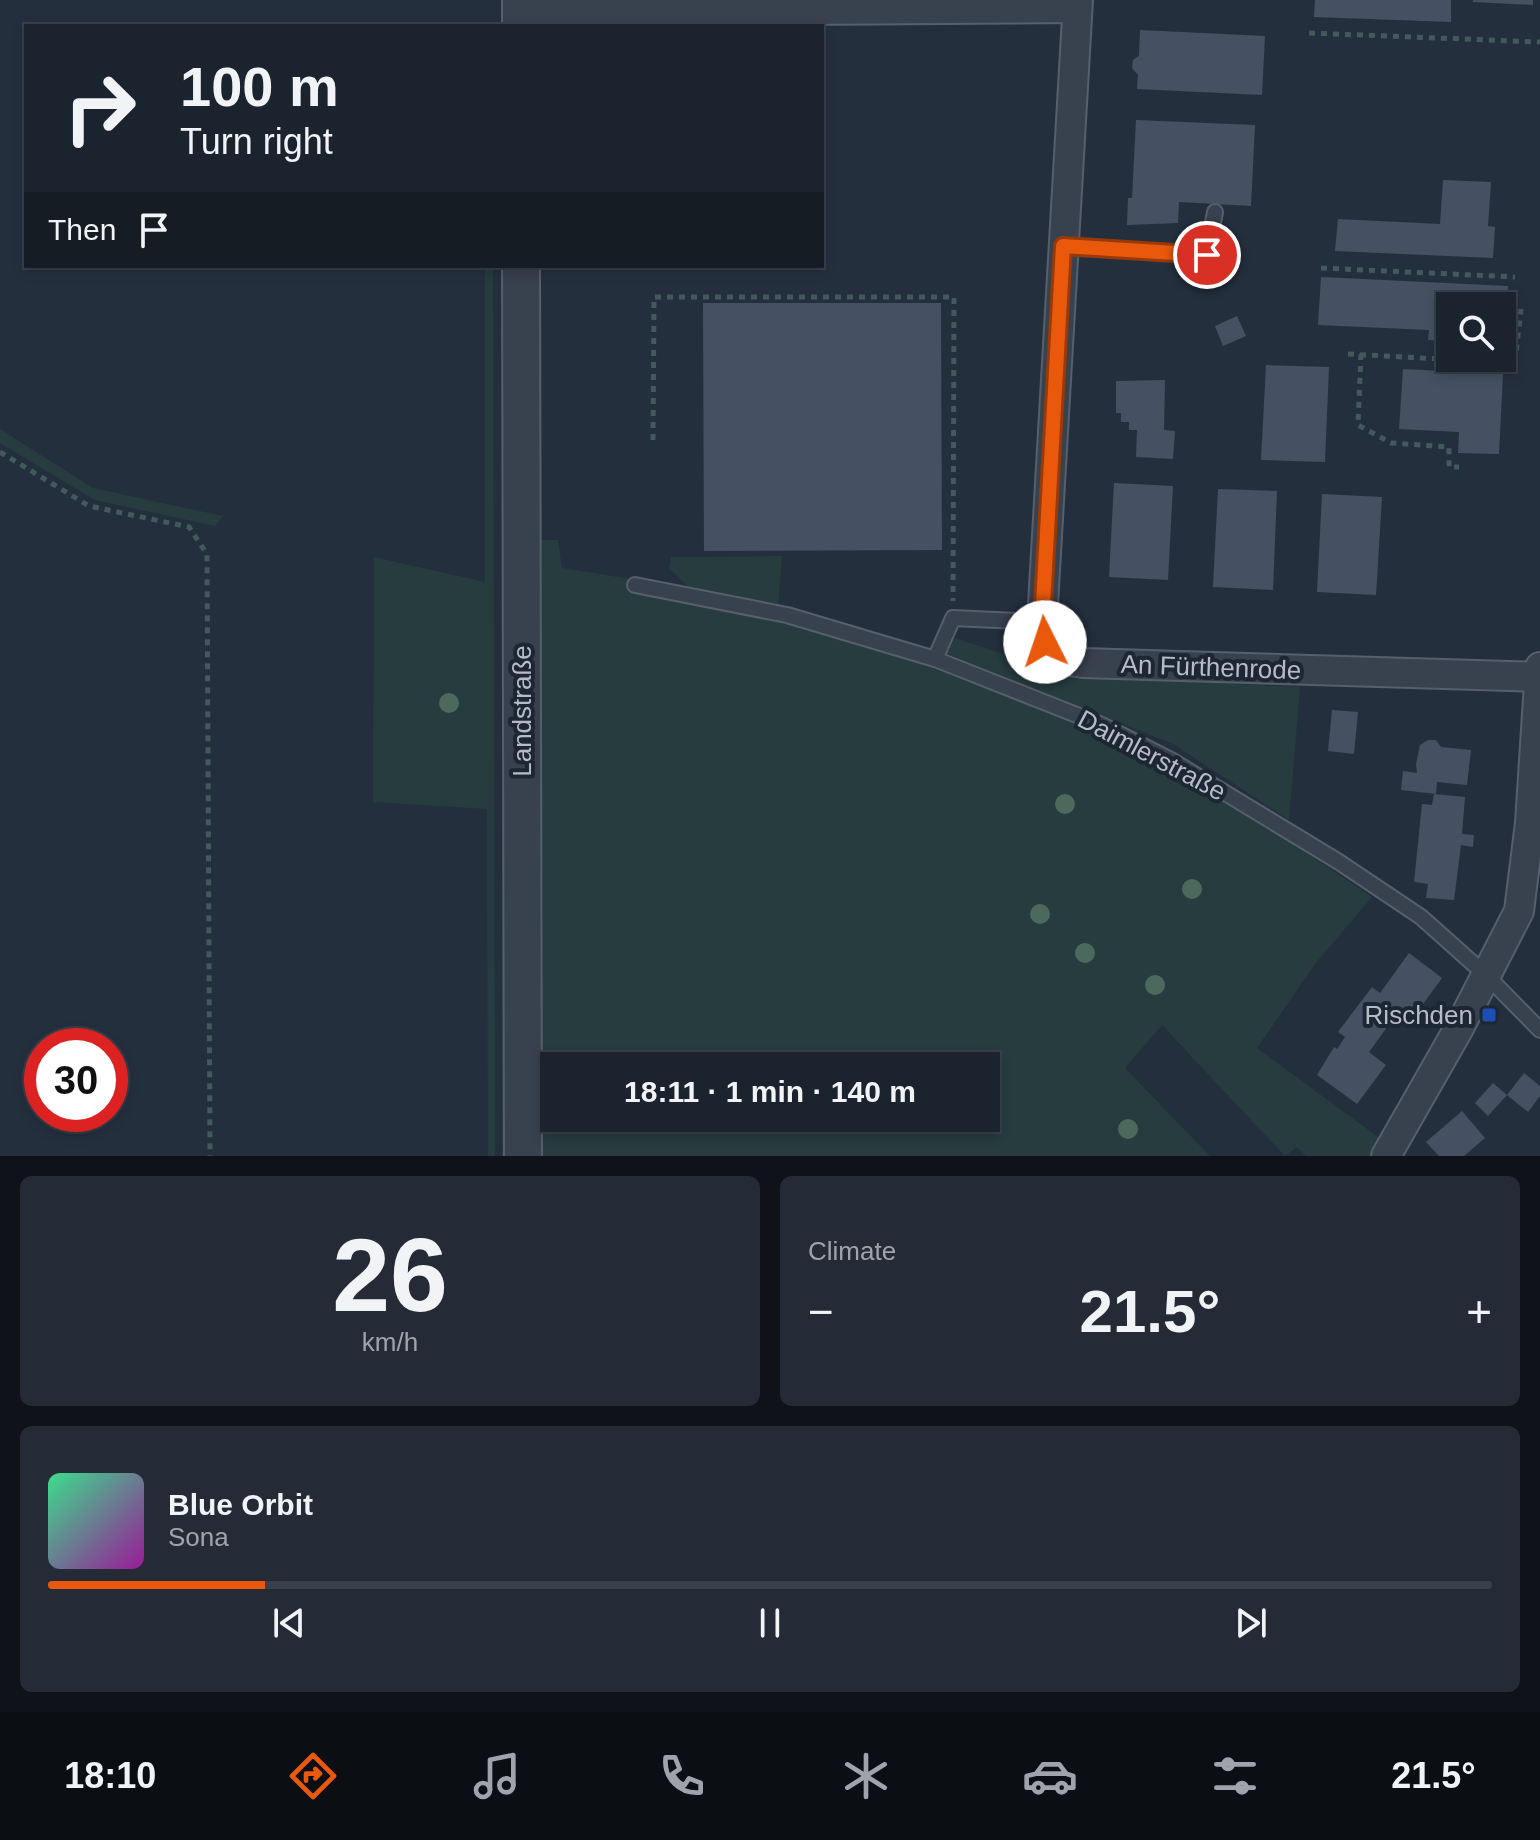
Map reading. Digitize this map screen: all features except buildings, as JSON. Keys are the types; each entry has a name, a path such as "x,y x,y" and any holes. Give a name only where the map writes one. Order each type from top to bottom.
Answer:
{"street":[{"name":"An Fürthenrode","path":"521,13 1077,4 1042,622 1045,642 1051,652 1083,663 1539,677"},
{"name":"Landstraße","path":"521,268 523,1156"},
{"path":"1386,1156 1487,976 1519,911 1530,823 1540,667"}],"lane":[{"path":"1063,246 1207,255 1215,212"},
{"name":"Daimlerstraße","path":"635,585 787,615 935,659 1102,725 1171,760 1363,877 1421,917 1487,976 1540,1030"},
{"path":"935,659 953,618 1042,622"}],"path":[{"path":"1309,33 1540,42"},
{"path":"1321,268 1515,277"},
{"path":"653,440 654,297 954,297 953,618"},
{"path":"1348,354 1515,363 1521,309"},
{"path":"1361,354 1358,425 1391,443 1449,447 1449,467 1459,467"},
{"path":"0,452 89,506 189,527 207,554 210,1156"}],"green space":[{"path":"485,268 493,268 495,1156 488,1156 487,809 373,802 374,557 485,582"},
{"path":"502,268 510,268 510,1156 502,1156"},
{"path":"0,429 93,488 223,516 215,526 95,500 0,443"},
{"path":"538,540 558,540 562,568 631,579 630,592 792,622 897,654 1105,734 1285,839 1372,897 1315,964 1257,1048 1382,1140 1370,1156 1306,1156 1297,1147 1285,1156 1162,1025 1125,1068 1210,1156 538,1156"},
{"path":"782,556 778,607 691,590 669,568 671,557"},
{"path":"955,638 1010,656 1022,674 1300,687 1289,820 1173,744 1026,685 984,672 947,653"}],"place":[{"name":"Rischden","path":"1489,1015"}],"route":[{"path":"1045,642 1042,622 1063,246 1207,255"}]}
